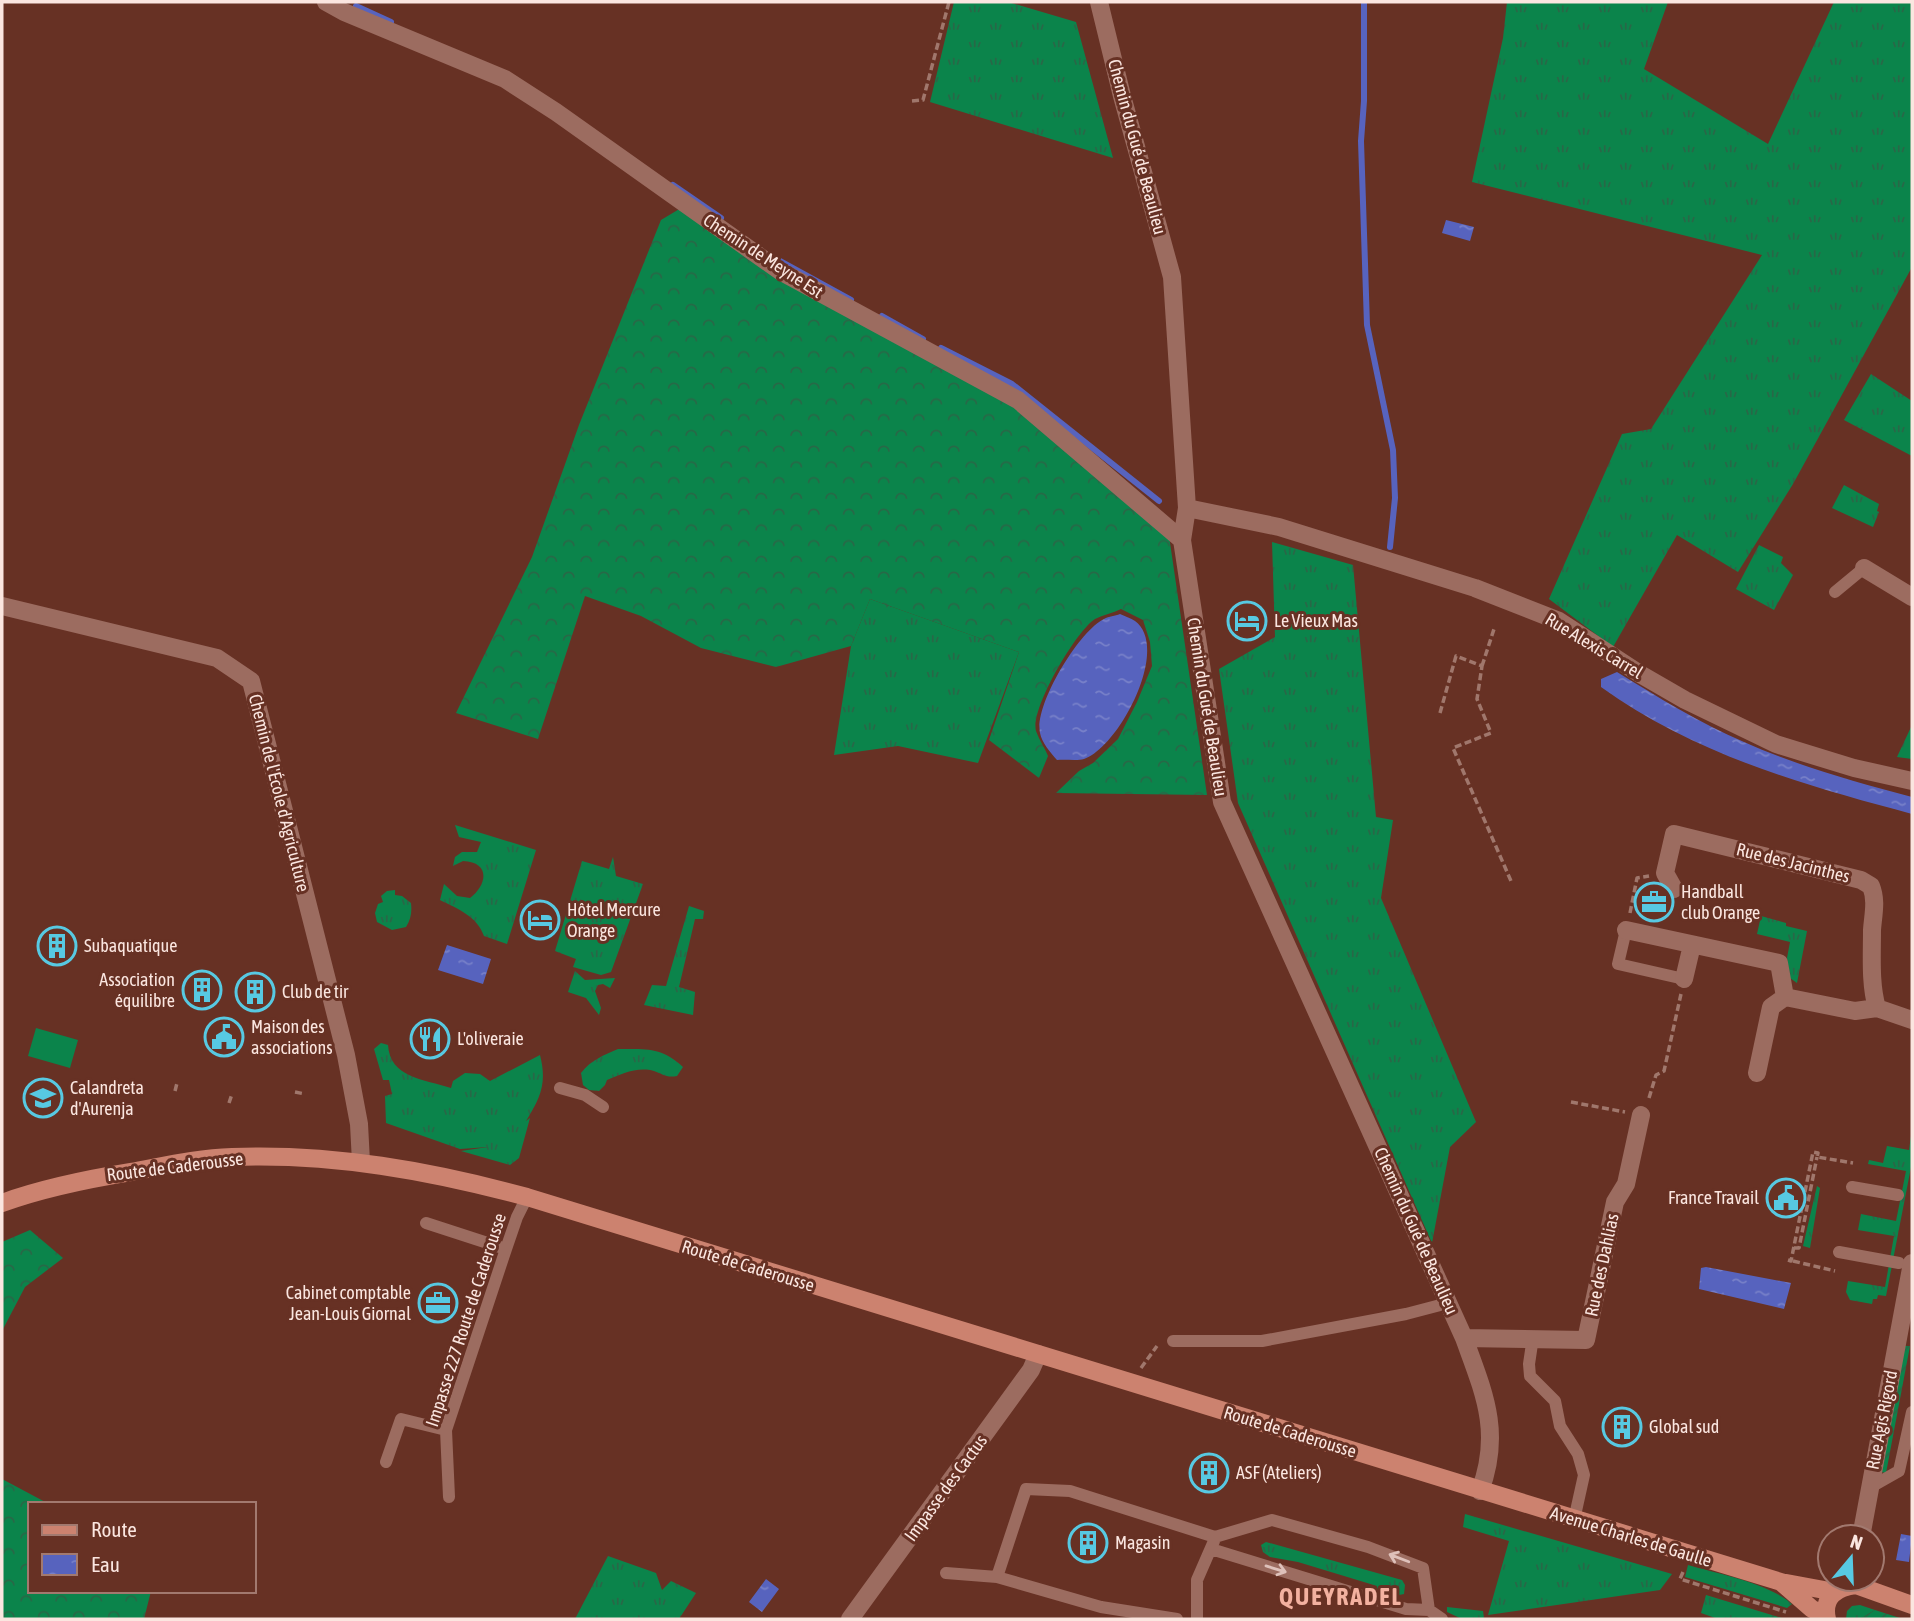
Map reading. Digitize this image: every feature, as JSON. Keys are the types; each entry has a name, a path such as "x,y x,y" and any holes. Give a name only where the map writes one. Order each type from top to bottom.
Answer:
{"main road":[{"name":"Route de Caderousse","path":"2,1203 86,1179 230,1157 361,1162 426,1173 527,1197 1480,1491"},
{"name":"Avenue Charles de Gaulle","path":"1480,1491 1781,1582 1816,1588"},
{"name":"Avenue Charles de Gaulle","path":"1781,1582 1812,1609 1827,1617 1827,1601 1834,1593"},
{"name":"Avenue Charles de Gaulle","path":"1883,1593 1912,1605"}],"street":[{"name":"Chemin de Meyne Est","path":"326,2 505,79 556,112 780,271 1018,400 1182,540"},
{"name":"Chemin du Gué de Beaulieu","path":"1099,2 1172,277 1187,508 1182,540 1222,802 1464,1338 1488,1407 1491,1455 1480,1491"},
{"name":"Rue Alexis Carrel","path":"1187,508 1279,527 1495,596 1559,621 1685,700 1776,744 1854,768 1912,781"},
{"path":"1864,568 1912,597"},
{"name":"Chemin de l'École d'Agriculture","path":"2,606 217,658 251,681 346,1055 359,1124 361,1162"},
{"name":"Rue des Jacinthes","path":"1670,881 1674,834 1861,880 1871,886 1875,896 1872,992 1878,1008"},
{"path":"1626,930 1779,963 1785,996"},
{"path":"1684,979 1692,945"},
{"path":"1785,996 1855,1011 1878,1008 1912,1020"},
{"path":"1757,1073 1771,1007 1785,996"},
{"name":"Rue des Dahlias","path":"1464,1338 1534,1337 1586,1340 1615,1202 1626,1184 1641,1115"},
{"name":"Rue Agis Rigord","path":"1863,1523 1906,1263"},
{"name":"Impasse des Cactus","path":"850,1619 1031,1370 1038,1354"}],"lane":[{"path":"1835,592 1864,568"},
{"path":"1626,930 1618,964 1684,979"},
{"path":"561,1088 585,1095 603,1107"},
{"path":"1852,1187 1898,1195"},
{"name":"Impasse 227 Route de Caderousse","path":"449,1497 446,1430 506,1248 527,1197"},
{"path":"426,1223 506,1248"},
{"path":"1839,1252 1906,1263"},
{"path":"1172,1341 1262,1341 1406,1314 1448,1303"},
{"path":"1534,1337 1529,1364 1530,1376 1555,1401 1560,1426 1578,1454 1584,1475 1574,1520"},
{"path":"1869,1488 1899,1471 1912,1412"},
{"path":"386,1462 401,1419 446,1430"},
{"path":"997,1577 1026,1489 1070,1491 1406,1609 1429,1610 1442,1619"},
{"path":"1197,1619 1197,1580 1213,1543 1272,1520 1368,1546 1423,1568 1429,1610"},
{"path":"946,1573 997,1577 1101,1607 1177,1619"},
{"path":"1397,1619 1406,1609"}],"path":[{"path":"912,101 923,100 948,2"},
{"path":"1495,626 1482,666 1477,699 1491,733 1453,748 1511,881"},
{"path":"1440,713 1456,656 1482,666"},
{"path":"1626,930 1637,878 1670,881"},
{"path":"1571,1102 1641,1115 1647,1108 1656,1075 1664,1071 1684,979"},
{"path":"175,1091 177,1083"},
{"path":"295,1092 305,1094"},
{"path":"229,1103 232,1094"},
{"path":"1835,1271 1790,1261 1812,1152 1818,1153 1817,1157 1853,1163"},
{"path":"1141,1368 1158,1345 1172,1341"},
{"path":"1685,1566 1680,1579 1790,1614"}],"green space":[{"path":"954,2 1008,2 1076,22 1113,158 930,102"},
{"path":"1507,2 1668,2 1644,69 1768,144 1834,2 1912,2 1912,267 1793,484 1738,572 1677,535 1613,647 1549,599 1622,434 1651,429 1762,255 1472,182 1503,38"},
{"path":"681,208 1010,402 1169,536 1207,795 1056,793 1118,739 1152,666 1150,642 1143,620 1121,609 1095,619 1087,626 1066,654 1047,689 1036,720 1036,731 1048,756 1039,778 989,740 1019,652 870,599 851,646 776,667 701,648 641,616 585,596 538,739 456,713 532,557 579,425 661,220"},
{"path":"1871,374 1912,401 1912,456 1844,420"},
{"path":"1844,485 1879,504 1873,527 1832,508"},
{"path":"1272,542 1353,565 1376,817 1393,820 1381,898 1476,1122 1450,1147 1432,1243 1238,803 1219,669 1275,637"},
{"path":"1759,545 1783,557 1781,563 1793,575 1774,610 1736,589"},
{"path":"870,599 1019,652 978,763 898,746 834,755 851,646"},
{"path":"1912,725 1912,759 1897,757"},
{"path":"455,825 536,850 507,944 484,936 472,918 440,900 444,884 457,896 470,898 483,880 482,869 472,862 463,861 453,866 455,857 462,852 477,852 481,842 459,837"},
{"path":"613,857 616,876 643,884 611,972 601,975 573,967 576,959 555,951 582,861 609,869"},
{"path":"395,890 395,895 402,896 411,903 411,912 406,927 392,930 377,922 375,913 378,904 383,902 381,896 387,891"},
{"path":"689,906 704,911 703,919 695,919 679,987 695,992 693,1015 644,1005 652,985 666,986"},
{"path":"1761,916 1807,931 1797,983 1790,978 1787,958 1790,942 1757,934"},
{"path":"575,971 585,980 615,978 610,988 603,984 598,985 595,991 601,1008 599,1015 586,998 568,992"},
{"path":"36,1028 78,1040 70,1068 28,1056"},
{"path":"381,1043 388,1045 390,1056 402,1071 410,1076 451,1088 453,1081 465,1073 480,1074 490,1081 540,1055 543,1082 536,1105 526,1121 530,1118 519,1158 510,1165 461,1151 488,1147 460,1149 386,1123 385,1096 392,1094 389,1080 383,1080 374,1049"},
{"path":"618,1049 645,1049 661,1053 683,1067 677,1076 642,1069 630,1071 607,1080 599,1091 589,1090 583,1085 581,1073 593,1061"},
{"path":"1912,1129 1912,1162 1886,1296 1878,1295 1872,1304 1850,1300 1846,1292 1848,1281 1885,1287 1894,1236 1858,1230 1861,1214 1896,1221 1906,1171 1868,1164 1869,1160 1883,1163 1887,1146 1909,1150"},
{"path":"1817,1186 1820,1188 1810,1248 1803,1246"},
{"path":"30,1230 63,1258 25,1287 2,1331 2,1242"},
{"path":"1905,1346 1910,1346 1886,1473 1881,1472"},
{"path":"2,1479 45,1502 28,1502 28,1593 150,1593 144,1619 2,1619"},
{"path":"1465,1514 1672,1574 1660,1590 1488,1615 1509,1541 1463,1527"},
{"path":"1266,1542 1402,1580 1405,1585 1404,1594 1394,1596 1376,1590 1377,1586 1298,1562 1270,1557 1263,1552 1261,1545"},
{"path":"608,1556 656,1573 662,1590 671,1581 696,1593 679,1619 575,1619"},
{"path":"1688,1565 1757,1585 1792,1604 1787,1608 1685,1577"},
{"path":"1706,1595 1785,1619 1718,1619 1701,1613"},
{"path":"1860,1605 1875,1610 1860,1619 1846,1619 1847,1611 1852,1606"},
{"path":"1447,1607 1483,1611 1484,1618 1462,1619 1447,1612"},
{"path":"1875,1610 1903,1619 1860,1619"}],"water":[{"path":"1446,220 1474,227 1470,241 1442,233"},
{"path":"1120,614 1135,621 1145,634 1147,652 1144,673 1136,696 1112,736 1098,751 1084,759 1057,760 1044,744 1040,733 1040,721 1051,688 1071,653 1094,626 1104,619"},
{"path":"1617,672 1695,718 1764,751 1827,773 1912,797 1912,814 1790,779 1750,765 1674,731 1601,687 1601,679"},
{"path":"447,945 491,959 483,984 438,970"},
{"path":"1701,1268 1791,1283 1784,1309 1699,1289"},
{"path":"1901,1534 1912,1536 1909,1562 1896,1560"},
{"path":"766,1579 779,1589 762,1612 749,1602"}],"waterway":[{"path":"1364,2 1364,101 1361,141 1367,325 1393,450 1395,498 1390,547"},
{"path":"356,6 391,22"},
{"path":"673,185 721,218"},
{"path":"778,260 851,300"},
{"path":"882,316 923,339"},
{"path":"941,348 1012,384 1159,501"}],"place":[{"name":"Le Vieux Mas","path":"1247,621"},
{"name":"Handball club Orange","path":"1654,902"},
{"name":"Hôtel Mercure Orange","path":"540,920"},
{"name":"Subaquatique","path":"57,946"},
{"name":"Association équilibre","path":"202,990"},
{"name":"Club de tir","path":"255,992"},
{"name":"Maison des associations","path":"224,1037"},
{"name":"L'oliveraie","path":"430,1039"},
{"name":"Calandreta d'Aurenja","path":"43,1098"},
{"name":"France Travail","path":"1786,1198"},
{"name":"Cabinet comptable Jean-Louis Giornal","path":"438,1303"},
{"name":"Global sud","path":"1622,1427"},
{"name":"ASF (Ateliers)","path":"1209,1473"},
{"name":"Magasin","path":"1088,1543"}],"district":[{"name":"QUEYRADEL","path":"1341,1597"}]}
